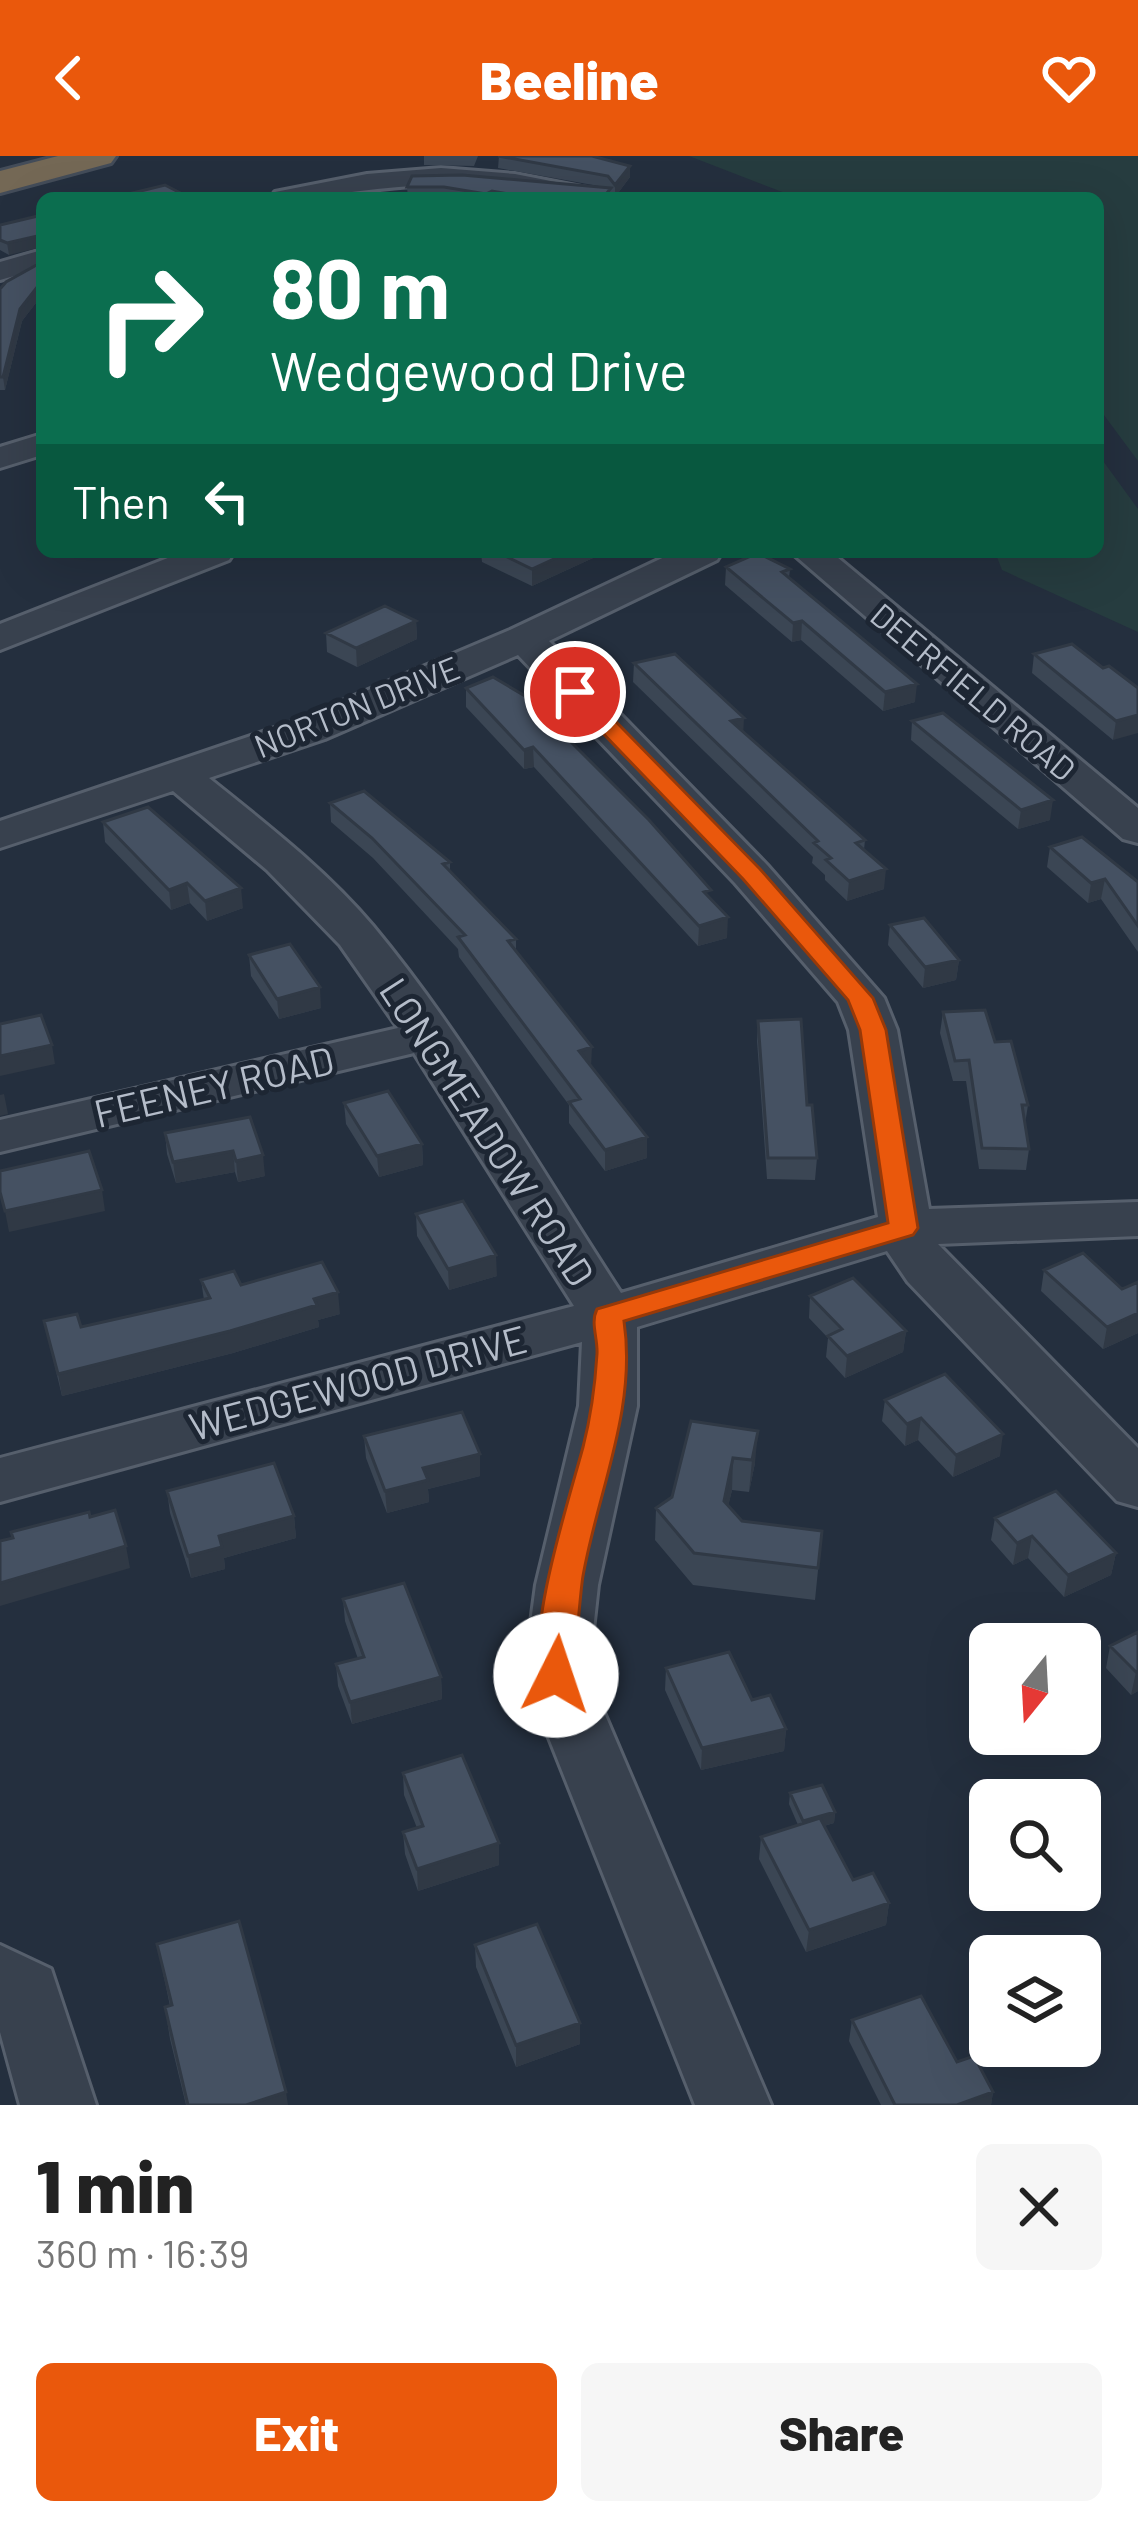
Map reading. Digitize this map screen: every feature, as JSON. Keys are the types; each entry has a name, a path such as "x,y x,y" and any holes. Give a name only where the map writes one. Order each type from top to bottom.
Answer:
{"highway":[{"path":"0,172 70,156"},
{"path":"0,182 99,156"}],"street":[{"path":"309,192 353,181 425,174 513,181 568,192"},
{"path":"0,271 36,261"},
{"path":"0,458 36,445"},
{"path":"0,638 201,558"},
{"name":"NORTON DRIVE","path":"2,832 310,730 524,638 691,558"},
{"name":"DEERFIELD ROAD","path":"816,558 1138,830"},
{"path":"524,638 751,874 860,998 873,1030 903,1228 927,1269 1138,1485"},
{"name":"LONGMEADOW ROAD","path":"180,775 284,862 356,935 428,1035 608,1316 613,1348 607,1418 568,1569 556,1634 556,1675 733,2105"},
{"name":"FEENEY ROAD","path":"0,1136 428,1035"},
{"name":"WEDGEWOOD DRIVE","path":"0,1480 608,1316 903,1228 1138,1219"},
{"path":"0,1977 26,1992 58,2105"}],"green space":[{"path":"689,156 1138,156 1138,461 1104,415 1104,192 782,192"},
{"path":"1104,462 1138,509 1138,632 1002,570 997,558 1104,558"}],"building":[{"path":"498,156 592,156 630,166 615,185 608,176"},
{"path":"462,175 611,188 608,192 474,192 407,187 412,176"},
{"path":"165,185 178,192 136,192"},
{"path":"36,216 36,236 7,243 0,240 0,225"},
{"path":"36,265 36,289 20,309 0,377 0,289"},
{"path":"509,558 556,558 532,569"},
{"path":"747,558 768,558 790,569 782,572 917,684 885,692 802,621 793,623 726,567"},
{"path":"385,606 416,621 356,648 326,633"},
{"path":"1072,644 1138,688 1138,715 1116,721 1034,654"},
{"path":"675,654 744,718 731,721 865,840 856,843 886,869 849,881 826,860 831,858 814,843 818,841 634,663"},
{"path":"493,677 525,696 649,820 711,890 704,892 728,917 699,926 533,747 524,750 466,688"},
{"path":"943,713 1053,800 1021,810 912,721"},
{"path":"364,791 450,862 443,864 516,939 508,941 592,1047 579,1051 647,1137 605,1150 569,1102 580,1099 458,937 465,935 372,838 330,803"},
{"path":"148,807 241,888 205,901 187,883 169,890 103,822"},
{"path":"1082,837 1138,882 1138,926 1105,879 1091,883 1050,847"},
{"path":"924,918 959,960 925,967 890,925"},
{"path":"290,944 320,987 277,999 249,955"},
{"path":"985,1010 995,1042 1011,1041 1028,1105 1022,1105 1029,1149 982,1148 969,1060 955,1061 943,1012"},
{"path":"41,1015 52,1045 0,1056 0,1024"},
{"path":"801,1019 807,1105 812,1105 817,1158 768,1158 758,1021"},
{"path":"388,1091 422,1144 377,1156 344,1103"},
{"path":"250,1117 263,1155 236,1161 233,1151 173,1162 165,1133"},
{"path":"89,1151 102,1190 5,1211 0,1171"},
{"path":"463,1201 496,1255 448,1269 416,1214"},
{"path":"1083,1253 1122,1289 1138,1282 1138,1313 1107,1327 1044,1270"},
{"path":"322,1262 338,1292 314,1299 317,1305 58,1374 44,1321 77,1314 81,1327 210,1298 201,1280 234,1271 241,1285"},
{"path":"853,1278 906,1331 847,1356 828,1336 842,1329 810,1296"},
{"path":"945,1374 1003,1434 956,1455 921,1418 907,1424 885,1400"},
{"path":"462,1412 480,1454 423,1468 428,1480 385,1491 364,1436"},
{"path":"691,1421 758,1431 752,1460 733,1458 724,1501 742,1521 822,1531 818,1568 694,1553 656,1508 672,1497"},
{"path":"274,1463 294,1516 219,1536 222,1547 188,1556 167,1491"},
{"path":"1056,1491 1116,1553 1068,1575 1032,1536 1017,1543 995,1518"},
{"path":"115,1510 126,1546 0,1583 0,1541 13,1538 11,1532"},
{"path":"404,1583 441,1677 350,1702 336,1664 364,1657 343,1599"},
{"path":"1138,1632 1138,1671 1136,1672 1110,1646"},
{"path":"729,1652 752,1700 770,1695 786,1729 702,1748 666,1668"},
{"path":"462,1755 499,1843 417,1869 403,1832 423,1826 403,1773"},
{"path":"822,1785 835,1812 803,1821 790,1793"},
{"path":"820,1818 853,1880 873,1873 889,1903 809,1930 761,1837"},
{"path":"239,1921 286,2092 246,2105 188,2105 165,2007 172,2005 157,1944"},
{"path":"537,1924 580,2023 516,2045 475,1945"},
{"path":"921,1996 957,2062 969,2058 969,2067 980,2067 993,2092 957,2105 895,2105 852,2020"}],"route":[{"path":"556,1675 556,1634 568,1569 607,1418 613,1348 608,1316 903,1228 873,1030 860,998 751,874 575,692"}]}
